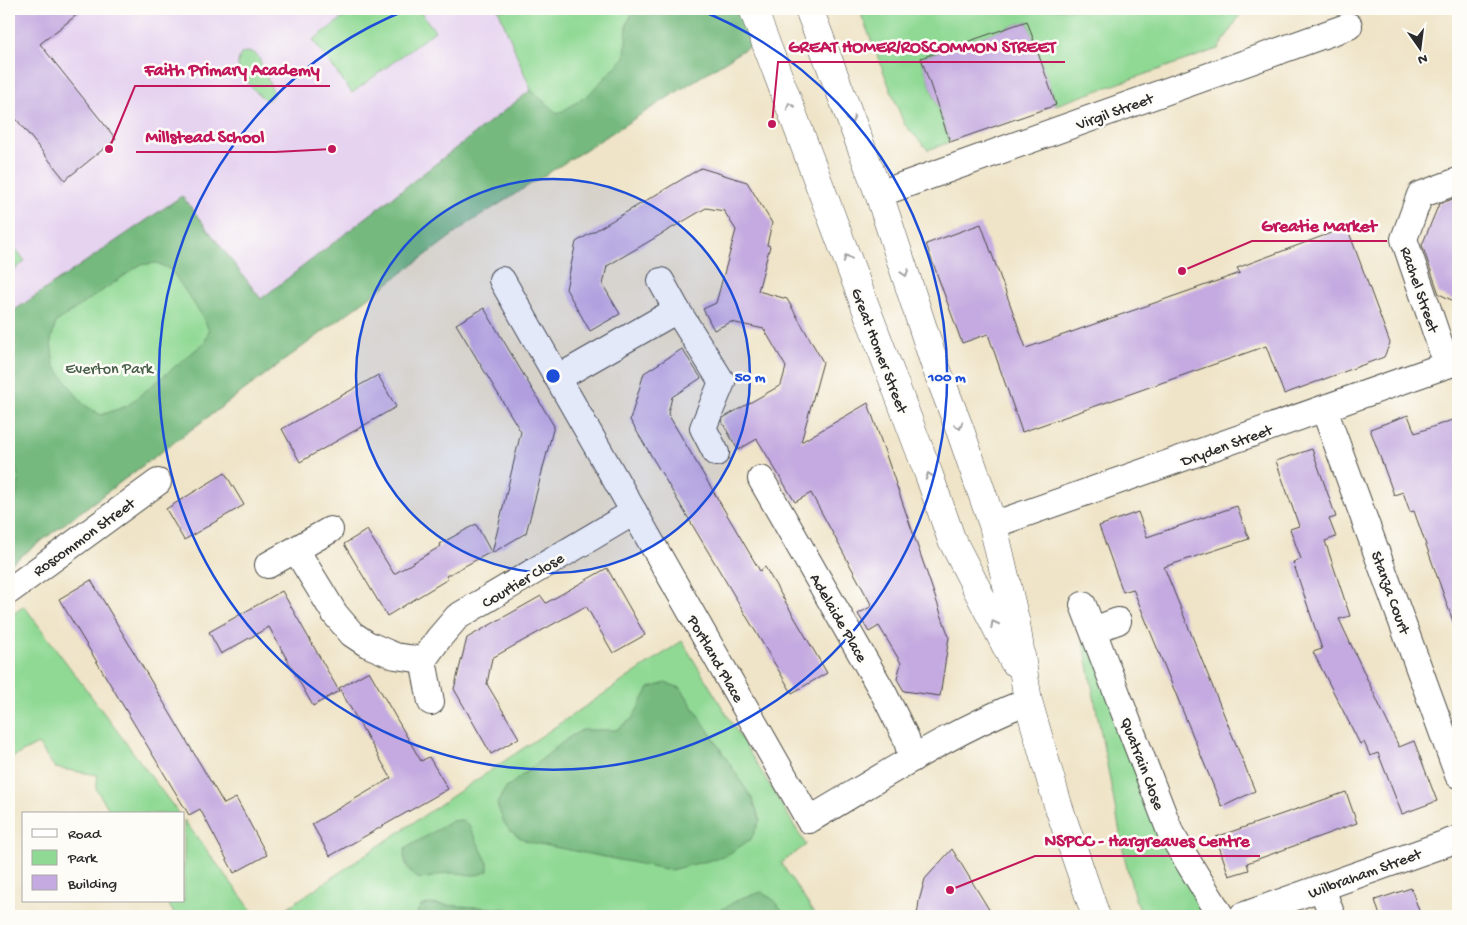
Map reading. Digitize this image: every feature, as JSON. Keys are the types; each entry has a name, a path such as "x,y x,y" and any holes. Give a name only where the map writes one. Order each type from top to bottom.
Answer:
{"street":[{"name":"Great Homer Street","path":"753,9 929,475 950,538 1026,692"},
{"name":"Great Homer Street","path":"809,9 879,194 935,365 993,525 1016,624 1026,692 1058,805 1096,916"},
{"name":"Virgil Street","path":"879,194 1349,26"},
{"name":"Rachel Street","path":"1453,363 1404,239 1420,195 1458,181"},
{"name":"Portland Place","path":"502,280 810,820 912,759 992,715 1026,692"},
{"path":"661,281 722,382 703,428 716,453"},
{"path":"558,378 677,310"},
{"name":"Dryden Street","path":"993,525 1453,363"},
{"name":"Stanza Court","path":"1324,409 1458,775"},
{"name":"Adelaide Place","path":"761,478 884,694 906,738 912,759"},
{"name":"Roscommon Street","path":"9,591 158,482"},
{"name":"Courtier Close","path":"423,660 438,638 457,617 634,512"},
{"path":"268,565 330,530"},
{"path":"296,550 334,614 352,634 367,644 395,656 423,660 431,702"},
{"name":"Quatrain Close","path":"1083,605 1171,834 1221,916"},
{"path":"1092,630 1118,621"},
{"name":"Wilbraham Street","path":"1242,916 1458,839"},
{"path":"1322,888 1332,916"}],"shaded area":[{"path":"9,9 451,9 452,12 457,9 498,9 531,90 261,300 182,196 9,314"}],"green space":[{"path":"355,9 418,9 435,31 352,93 313,40"},
{"name":"Everton Park","path":"498,9 738,9 751,45 469,223 9,565 9,314 182,196 261,299 531,90"},
{"name":"Everton Park","path":"634,9 738,9 751,45 469,223 9,565 9,520 12,516 19,482 13,453 9,444 9,314 182,196 261,299 531,90 558,114 588,95 625,57 627,24","holes":["157,263 171,270 201,314 209,330 205,342 127,406 101,415 83,404 54,365 51,341 56,322 140,265"]},
{"path":"859,9 1244,9 1218,49 1056,105 1027,21 921,58 950,142 928,150 904,124"},
{"path":"246,52 254,53 258,56 274,94 267,101 252,87 239,70 239,58 241,54"},
{"path":"9,240 25,261 9,274"},
{"path":"24,606 178,812 111,812 96,789 98,775 55,768 38,744 9,759 9,617"},
{"path":"1077,608 1208,916 1143,916 1135,899 1126,864"},
{"path":"682,641 806,845 781,863 816,916 275,916"},
{"path":"666,683 681,688 753,800 760,820 751,839 724,857 670,870 529,842 515,835 507,828 497,804 505,789 568,738 582,730 616,730 632,719 649,688"},
{"path":"461,820 468,824 488,863 488,871 478,875 445,873 422,879 411,873 404,856 406,848 452,821"},
{"path":"185,821 256,916 176,916 167,902 185,902"},
{"path":"762,892 775,901 786,916 721,916 721,910 741,898"},
{"path":"422,905 506,909 513,916 420,916 417,912"}],"building":[{"path":"9,9 84,9 40,44 116,139 65,180 9,110"},
{"path":"1027,21 1056,105 950,142 921,58"},
{"path":"701,168 747,182 772,223 767,245 770,246 758,291 787,299 823,362 801,442 868,403 949,637 940,696 904,691 897,679 901,663 879,626 869,632 858,614 872,606 811,493 795,502 757,439 738,450 722,422 723,418 781,385 786,367 764,329 731,322 714,330 703,309 716,303 736,230 724,211 706,208 607,266 603,285 620,314 590,331 566,289 576,242"},
{"path":"1458,197 1458,303 1439,294 1422,245 1439,204"},
{"path":"981,224 1026,348 1240,273 1237,268 1347,227 1390,343 1384,357 1284,394 1266,346 1022,432 988,334 962,343 926,244"},
{"path":"484,308 554,426 526,533 492,553 521,432 456,324"},
{"path":"682,349 701,378 672,397 668,414 760,571 765,567 827,673 792,693 630,420 644,373"},
{"path":"378,375 396,407 300,462 282,429"},
{"path":"1408,415 1415,433 1458,418 1458,626 1455,627 1414,511 1410,512 1403,492 1394,495 1370,429"},
{"path":"1312,449 1336,517 1329,519 1336,537 1325,541 1350,616 1339,619 1399,747 1414,741 1437,801 1402,814 1378,753 1370,756 1364,742 1360,744 1313,652 1322,649 1293,562 1301,559 1290,529 1299,526 1276,461"},
{"path":"225,473 244,505 184,540 166,509"},
{"path":"1237,506 1249,539 1164,567 1255,791 1222,807 1133,589 1123,592 1099,526 1138,512 1147,537"},
{"path":"476,524 491,552 446,576 448,579 387,616 344,544 367,530 394,574 441,546 440,544"},
{"path":"607,568 645,635 613,653 586,606 492,658 487,684 519,738 491,754 454,689 467,638 541,596 546,603"},
{"path":"91,580 224,804 236,798 267,855 234,873 200,809 189,815 59,599"},
{"path":"282,591 339,691 313,706 269,627 221,654 209,632"},
{"path":"369,671 421,761 429,757 448,789 330,856 312,824 391,778 339,688"},
{"path":"1346,792 1357,823 1247,863 1249,870 1229,876 1216,837"},
{"path":"952,849 993,916 917,916 925,879"},
{"path":"1411,888 1421,916 1380,916 1375,900"}],"place":[{"name":"GREAT HOMER/ROSCOMMON STREET","path":"772,124"},
{"name":"Faith Primary Academy","path":"109,149"},
{"name":"Millstead School","path":"332,149"},
{"name":"Greatie Market","path":"1182,271"},
{"name":"NSPCC - Hargreaves Centre","path":"950,890"}]}
